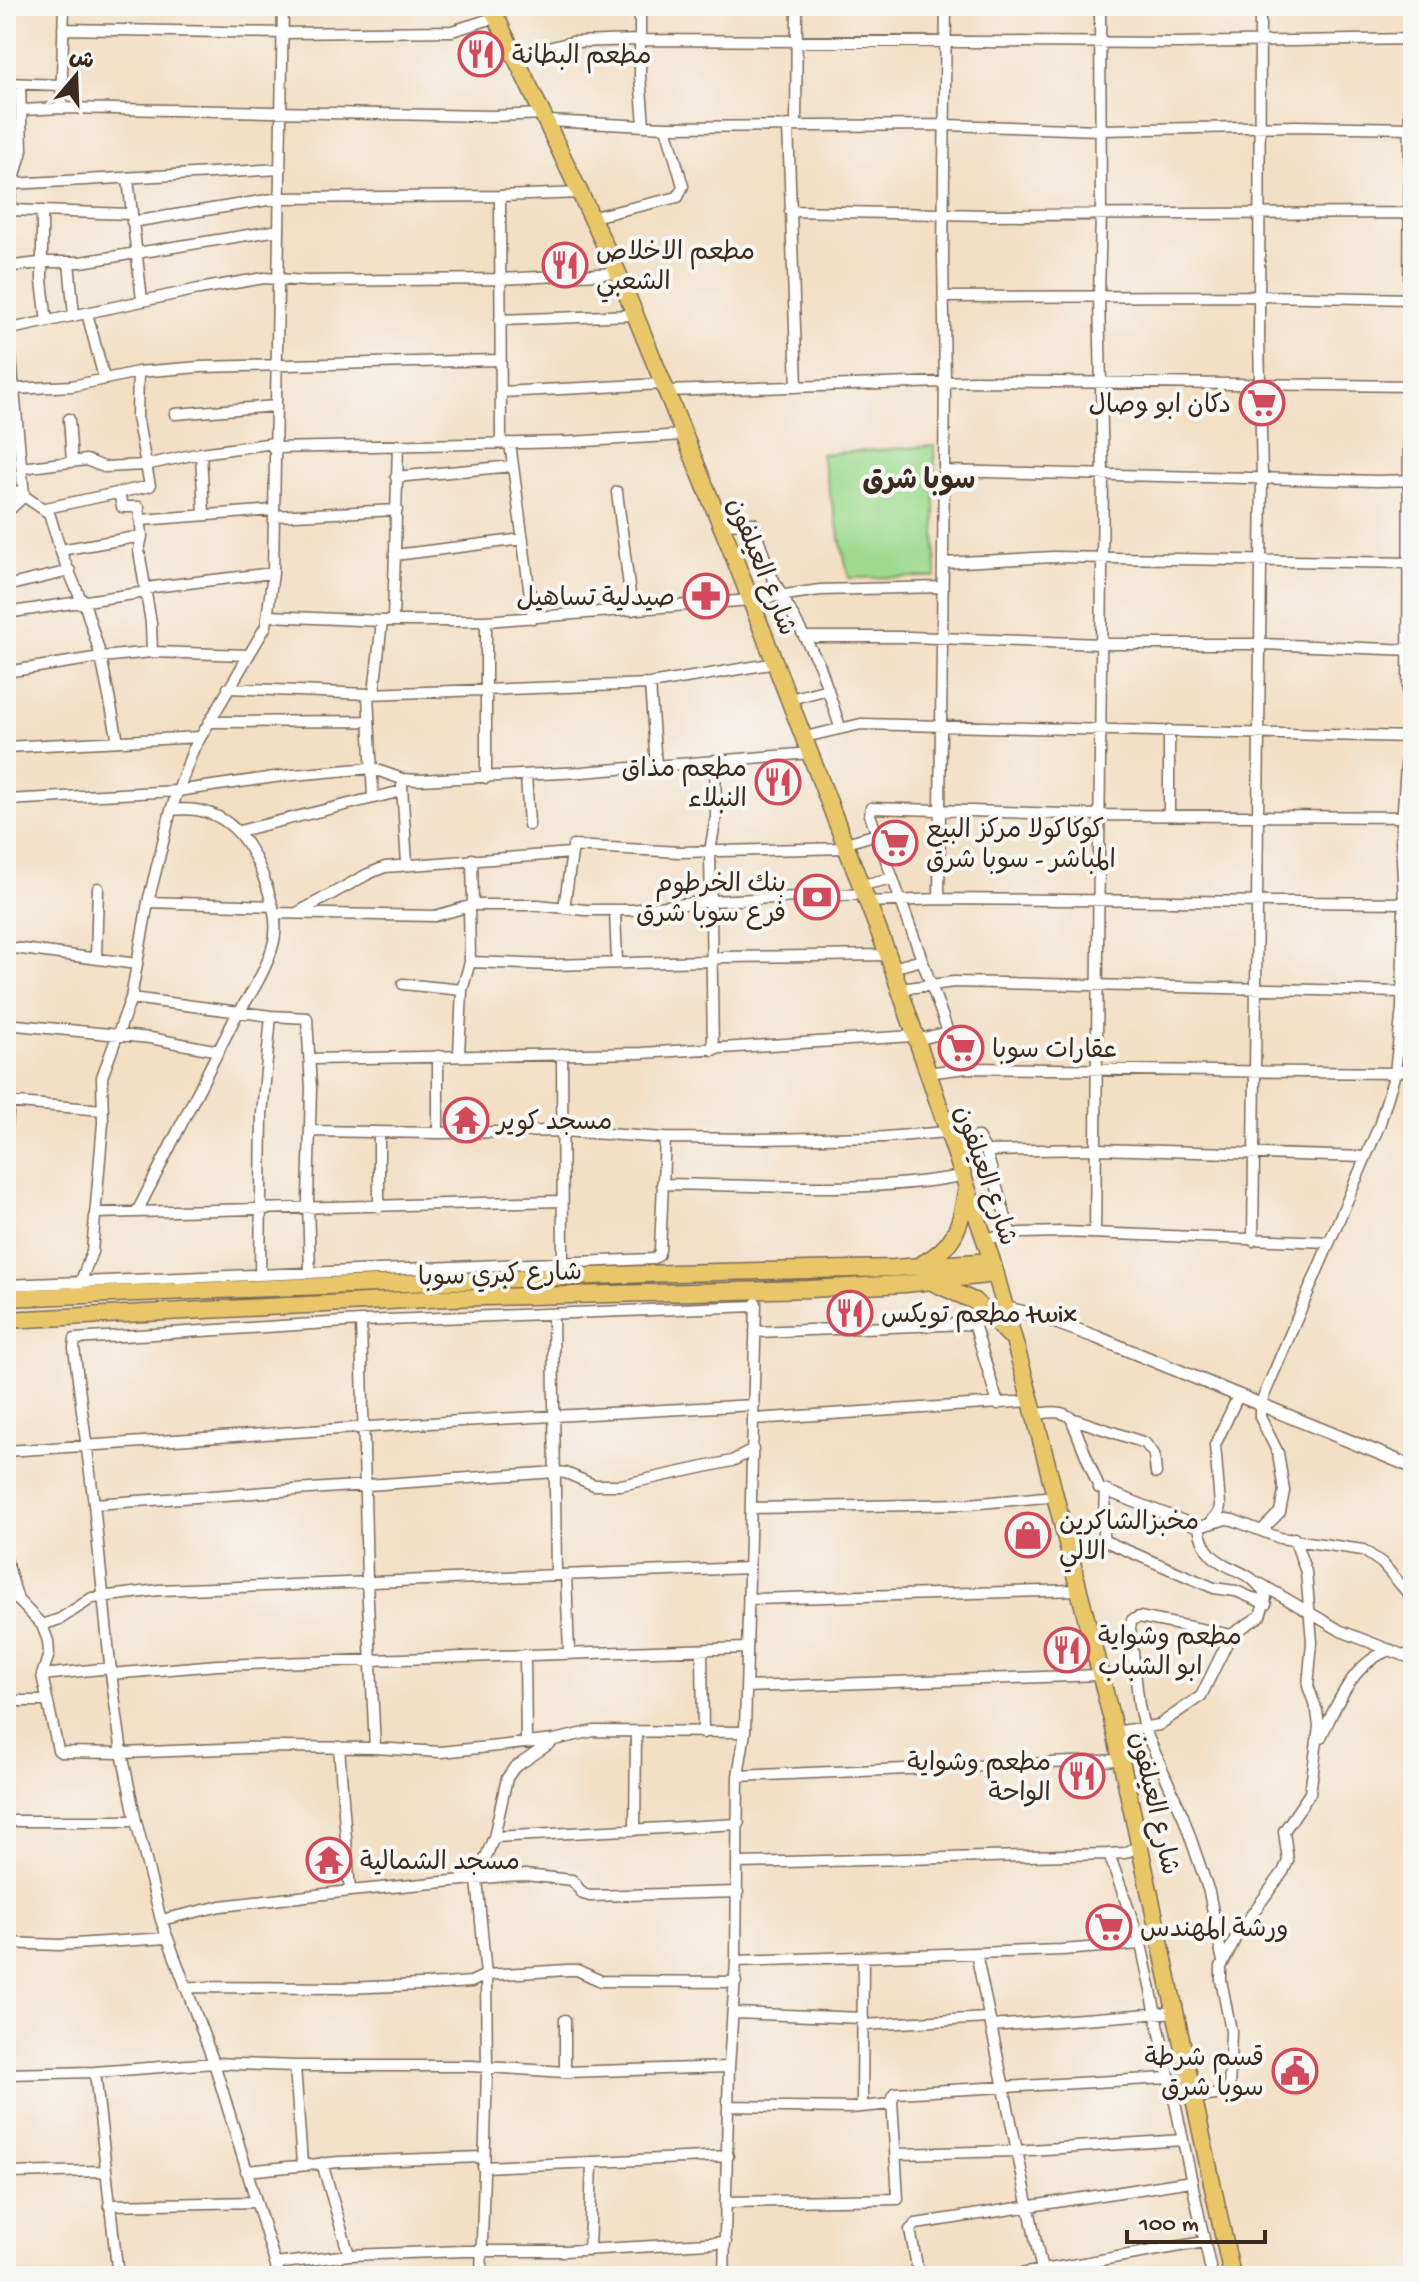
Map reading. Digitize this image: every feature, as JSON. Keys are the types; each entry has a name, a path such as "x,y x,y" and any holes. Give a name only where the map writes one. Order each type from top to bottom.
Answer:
{"highway":[{"name":"شارع العيلفون","path":"494,11 618,273 776,663 890,961 994,1268 1056,1496 1122,1760 1232,2276"},
{"path":"918,1266 949,1245 959,1222 964,1183"},
{"name":"شارع كبري سوبا","path":"6,1298 78,1289 918,1266 994,1268"},
{"name":"شارع كبري سوبا","path":"6,1320 434,1299 674,1291 756,1299 928,1282 994,1268"},
{"path":"673,1273 674,1291"},
{"path":"928,1282 974,1301 1011,1337"}],"street":[{"path":"61,108 64,6"},
{"path":"78,1289 92,1252 103,1072 131,998 148,902 171,810 200,737 269,616 273,573 283,6"},
{"path":"640,6 644,125"},
{"path":"797,6 790,211 797,387"},
{"path":"939,899 946,6"},
{"path":"1095,1233 1103,475 1099,297 1100,6"},
{"path":"1253,1241 1262,478 1260,6"},
{"path":"1261,1531 1280,1512 1284,1491 1278,1453 1260,1417 1260,1405 1379,1126 1395,1073 1403,992 1408,902 1401,851 1408,817 1410,737 1410,6"},
{"path":"63,29 283,33 452,31 494,11"},
{"path":"516,56 572,42 639,40 796,43 1412,39"},
{"path":"6,83 61,85"},
{"path":"6,246 10,189 21,155 20,84"},
{"path":"22,110 61,108 546,117 666,127 946,125 1101,130 1412,128"},
{"path":"593,217 678,197 683,186 666,127"},
{"path":"6,158 21,155"},
{"path":"10,189 281,169"},
{"path":"128,179 142,300"},
{"path":"9,210 132,218 280,198 582,193"},
{"path":"500,196 501,392 533,618"},
{"path":"42,211 41,263 47,322"},
{"path":"790,211 944,214 1411,213"},
{"path":"6,267 136,253 279,230"},
{"path":"69,262 74,316"},
{"path":"7,330 257,278 306,281 500,279 618,273"},
{"path":"944,297 1411,299"},
{"path":"6,305 12,424 22,468 24,494 6,513"},
{"path":"87,313 104,378"},
{"path":"500,320 635,315"},
{"path":"11,384 72,386 138,372 277,363 399,364 500,360"},
{"path":"46,508 150,486 137,417 138,372"},
{"path":"501,392 945,382 1411,386"},
{"path":"175,414 275,406"},
{"path":"69,419 72,461"},
{"path":"22,468 90,460 104,467 145,465 201,453 274,445 506,443 684,435"},
{"path":"373,798 368,721 371,693 388,621 395,555 398,445"},
{"path":"201,453 204,514"},
{"path":"396,477 513,466"},
{"path":"943,471 1411,480"},
{"path":"6,492 24,494 46,508 51,515 60,550 83,602 101,657 118,741"},
{"path":"617,492 632,610"},
{"path":"119,493 122,507 139,507 142,536 139,551 152,652"},
{"path":"141,520 204,514 397,510"},
{"path":"720,524 752,522 770,573 815,655 840,727"},
{"path":"60,550 142,536"},
{"path":"395,555 523,539"},
{"path":"943,563 1053,557 1410,563"},
{"path":"6,586 70,571"},
{"path":"6,613 145,592 153,587 273,573"},
{"path":"269,616 486,621 750,600 820,590 942,587"},
{"path":"486,621 486,778"},
{"path":"804,637 1101,644 1260,644 1410,650"},
{"path":"6,672 152,652 249,655"},
{"path":"228,688 371,693 650,684 776,663"},
{"path":"650,684 656,766"},
{"path":"790,699 828,689"},
{"path":"209,722 368,721"},
{"path":"6,800 177,791 282,776 371,768 402,779 486,778 656,766 808,745 840,727 861,724 1410,737"},
{"path":"1169,730 1169,815"},
{"path":"6,747 200,737"},
{"path":"713,1050 710,851 716,817 715,760"},
{"path":"526,775 529,825"},
{"path":"402,779 407,864"},
{"path":"239,831 402,791"},
{"path":"961,1068 870,815 873,807 1099,815 1408,817"},
{"path":"137,1212 274,943 274,909 256,858 239,831 204,812 171,810"},
{"path":"564,908 571,847 575,846 710,851 847,845 877,834"},
{"path":"297,913 385,867 571,853"},
{"path":"459,1055 462,990 470,962 472,859"},
{"path":"865,894 893,878"},
{"path":"96,958 98,888"},
{"path":"148,902 297,913 435,916 471,906 538,905 615,910 711,901 865,894 901,900 1408,902"},
{"path":"615,910 617,963"},
{"path":"6,947 137,964"},
{"path":"470,962 550,965 724,957 922,960"},
{"path":"403,984 462,990"},
{"path":"900,989 931,984 1403,992"},
{"path":"131,998 307,1018 310,1059 310,1273"},
{"path":"260,1274 262,1114 271,1016"},
{"path":"6,1136 6,1024 150,1038 219,1051"},
{"path":"310,1059 713,1050 915,1038 948,1032"},
{"path":"562,1054 563,1262"},
{"path":"438,1056 438,1133"},
{"path":"927,1073 961,1068 1097,1068 1395,1073 1406,1070 1413,1056"},
{"path":"7,1102 103,1110"},
{"path":"310,1131 563,1131 665,1138 978,1137 986,1151 1011,1235"},
{"path":"379,1133 379,1207"},
{"path":"6,1285 78,1289 260,1274 652,1259 658,1256 665,1138"},
{"path":"986,1151 1097,1149 1366,1157"},
{"path":"662,1184 850,1188 964,1183"},
{"path":"95,1213 562,1201"},
{"path":"983,1239 1011,1235 1095,1233 1329,1242"},
{"path":"279,2276 214,2063 161,1920 136,1821 122,1753 111,1671 75,1339 361,1321 553,1314 756,1299 745,1732 738,1776 736,1982 729,2067 724,2276"},
{"path":"1005,1308 1036,1315 1096,1337 1413,1467"},
{"path":"553,1314 556,1472 569,1653"},
{"path":"361,1321 367,1581 375,1748"},
{"path":"755,1332 970,1324 975,1327 998,1404"},
{"path":"1238,1396 1215,1445 1220,1505 1219,1512 1205,1525 1202,1543 1211,1556 1341,1631 1413,1659"},
{"path":"754,1419 998,1404 1033,1408 1058,1412 1145,1443 1154,1454 1156,1473"},
{"path":"6,1451 754,1405"},
{"path":"1071,1418 1094,1482 1105,1492 1205,1525 1233,1520 1280,1538 1353,1547 1371,1554 1413,1599"},
{"path":"94,1504 556,1472 594,1485 621,1485 732,1461 753,1450"},
{"path":"1105,1492 1105,1541 1214,1588 1236,1591 1266,1604"},
{"path":"751,1508 969,1504 1056,1496"},
{"path":"1223,1962 1242,1926 1256,1912 1283,1872 1288,1861 1284,1831 1310,1793 1318,1745 1317,1711 1308,1686 1312,1642 1304,1562 1294,1538"},
{"path":"6,1559 18,1600 42,1625 49,1650 42,1675 61,1752 339,1747 441,1752 554,1740 594,1731 745,1732"},
{"path":"42,1625 60,1619 92,1598 190,1588 749,1568"},
{"path":"1115,1732 1159,1725 1201,1696 1231,1635 1260,1616 1266,1604 1259,1583"},
{"path":"749,1599 1079,1590"},
{"path":"1194,2098 1229,2093 1232,2042 1221,1980 1223,1962 1209,1892 1183,1816 1144,1728 1130,1635 1132,1620 1139,1617 1231,1635"},
{"path":"42,1675 217,1665 747,1648"},
{"path":"702,1650 703,1733"},
{"path":"1318,1745 1356,1673 1372,1658 1393,1650"},
{"path":"525,1655 526,1742"},
{"path":"746,1687 1101,1675"},
{"path":"6,1701 47,1701"},
{"path":"635,1830 636,1732"},
{"path":"481,2276 487,2069 486,1975 477,1879 494,1837 507,1778 514,1768 554,1740"},
{"path":"339,1747 350,1891"},
{"path":"738,1776 1122,1760"},
{"path":"6,1821 136,1821"},
{"path":"494,1837 739,1824"},
{"path":"738,1863 1109,1854 1125,1853 1141,1845"},
{"path":"1109,1854 1141,1944 1212,2276"},
{"path":"161,1920 221,1906 525,1875 572,1880 579,1890 590,1896 738,1892"},
{"path":"6,1943 59,1945 167,1938"},
{"path":"736,1961 1141,1944"},
{"path":"976,1953 1042,2273"},
{"path":"862,2106 863,1957"},
{"path":"185,1987 345,1988 471,1982 486,1975 568,1970 577,1970 601,1981 736,1982"},
{"path":"734,2013 863,2022 990,2022 1176,2012"},
{"path":"565,2020 565,2072"},
{"path":"6,2074 95,2072 214,2063 471,2066 565,2072 729,2067"},
{"path":"295,2066 302,2164"},
{"path":"95,2072 118,2276"},
{"path":"727,2202 896,2200 899,2195 892,2104 895,2093 1168,2078"},
{"path":"729,2106 892,2104"},
{"path":"897,2154 1015,2151 1183,2140"},
{"path":"246,2171 322,2163 592,2163 728,2156"},
{"path":"322,2163 349,2255"},
{"path":"589,2250 592,2163"},
{"path":"6,2173 104,2171"},
{"path":"919,2276 911,2226 1191,2181"},
{"path":"109,2205 256,2202"},
{"path":"275,2264 349,2255 589,2250 726,2242"},
{"path":"1009,2276 1042,2273 1204,2242"}],"green space":[{"path":"934,446 936,577 849,578 821,454"}],"place":[{"name":"مطعم البطانة","path":"481,54"},
{"name":"مطعم الاخلاص الشعبي","path":"565,265"},
{"name":"دكان ابو وصال","path":"1262,403"},
{"name":"صيدلية تساهيل","path":"706,596"},
{"name":"مطعم مذاق النبلاء","path":"778,782"},
{"name":"كوكاكولا مركز البيع المباشر - سوبا شرق","path":"895,843"},
{"name":"بنك الخرطوم فرع سوبا شرق","path":"817,897"},
{"name":"عقارات سوبا","path":"961,1048"},
{"name":"مسجد كوير","path":"466,1120"},
{"name":"مطعم تويكس twix","path":"850,1313"},
{"name":"مخبزالشاكرين الالي","path":"1028,1535"},
{"name":"مطعم وشواية ابو الشباب","path":"1067,1650"},
{"name":"مطعم وشواية الواحة","path":"1082,1776"},
{"name":"مسجد الشمالية","path":"329,1860"},
{"name":"ورشة المهندس","path":"1109,1927"},
{"name":"قسم شرطة سوبا شرق","path":"1295,2071"}],"district":[{"name":"سوبا شرق","path":"919,478"}]}
